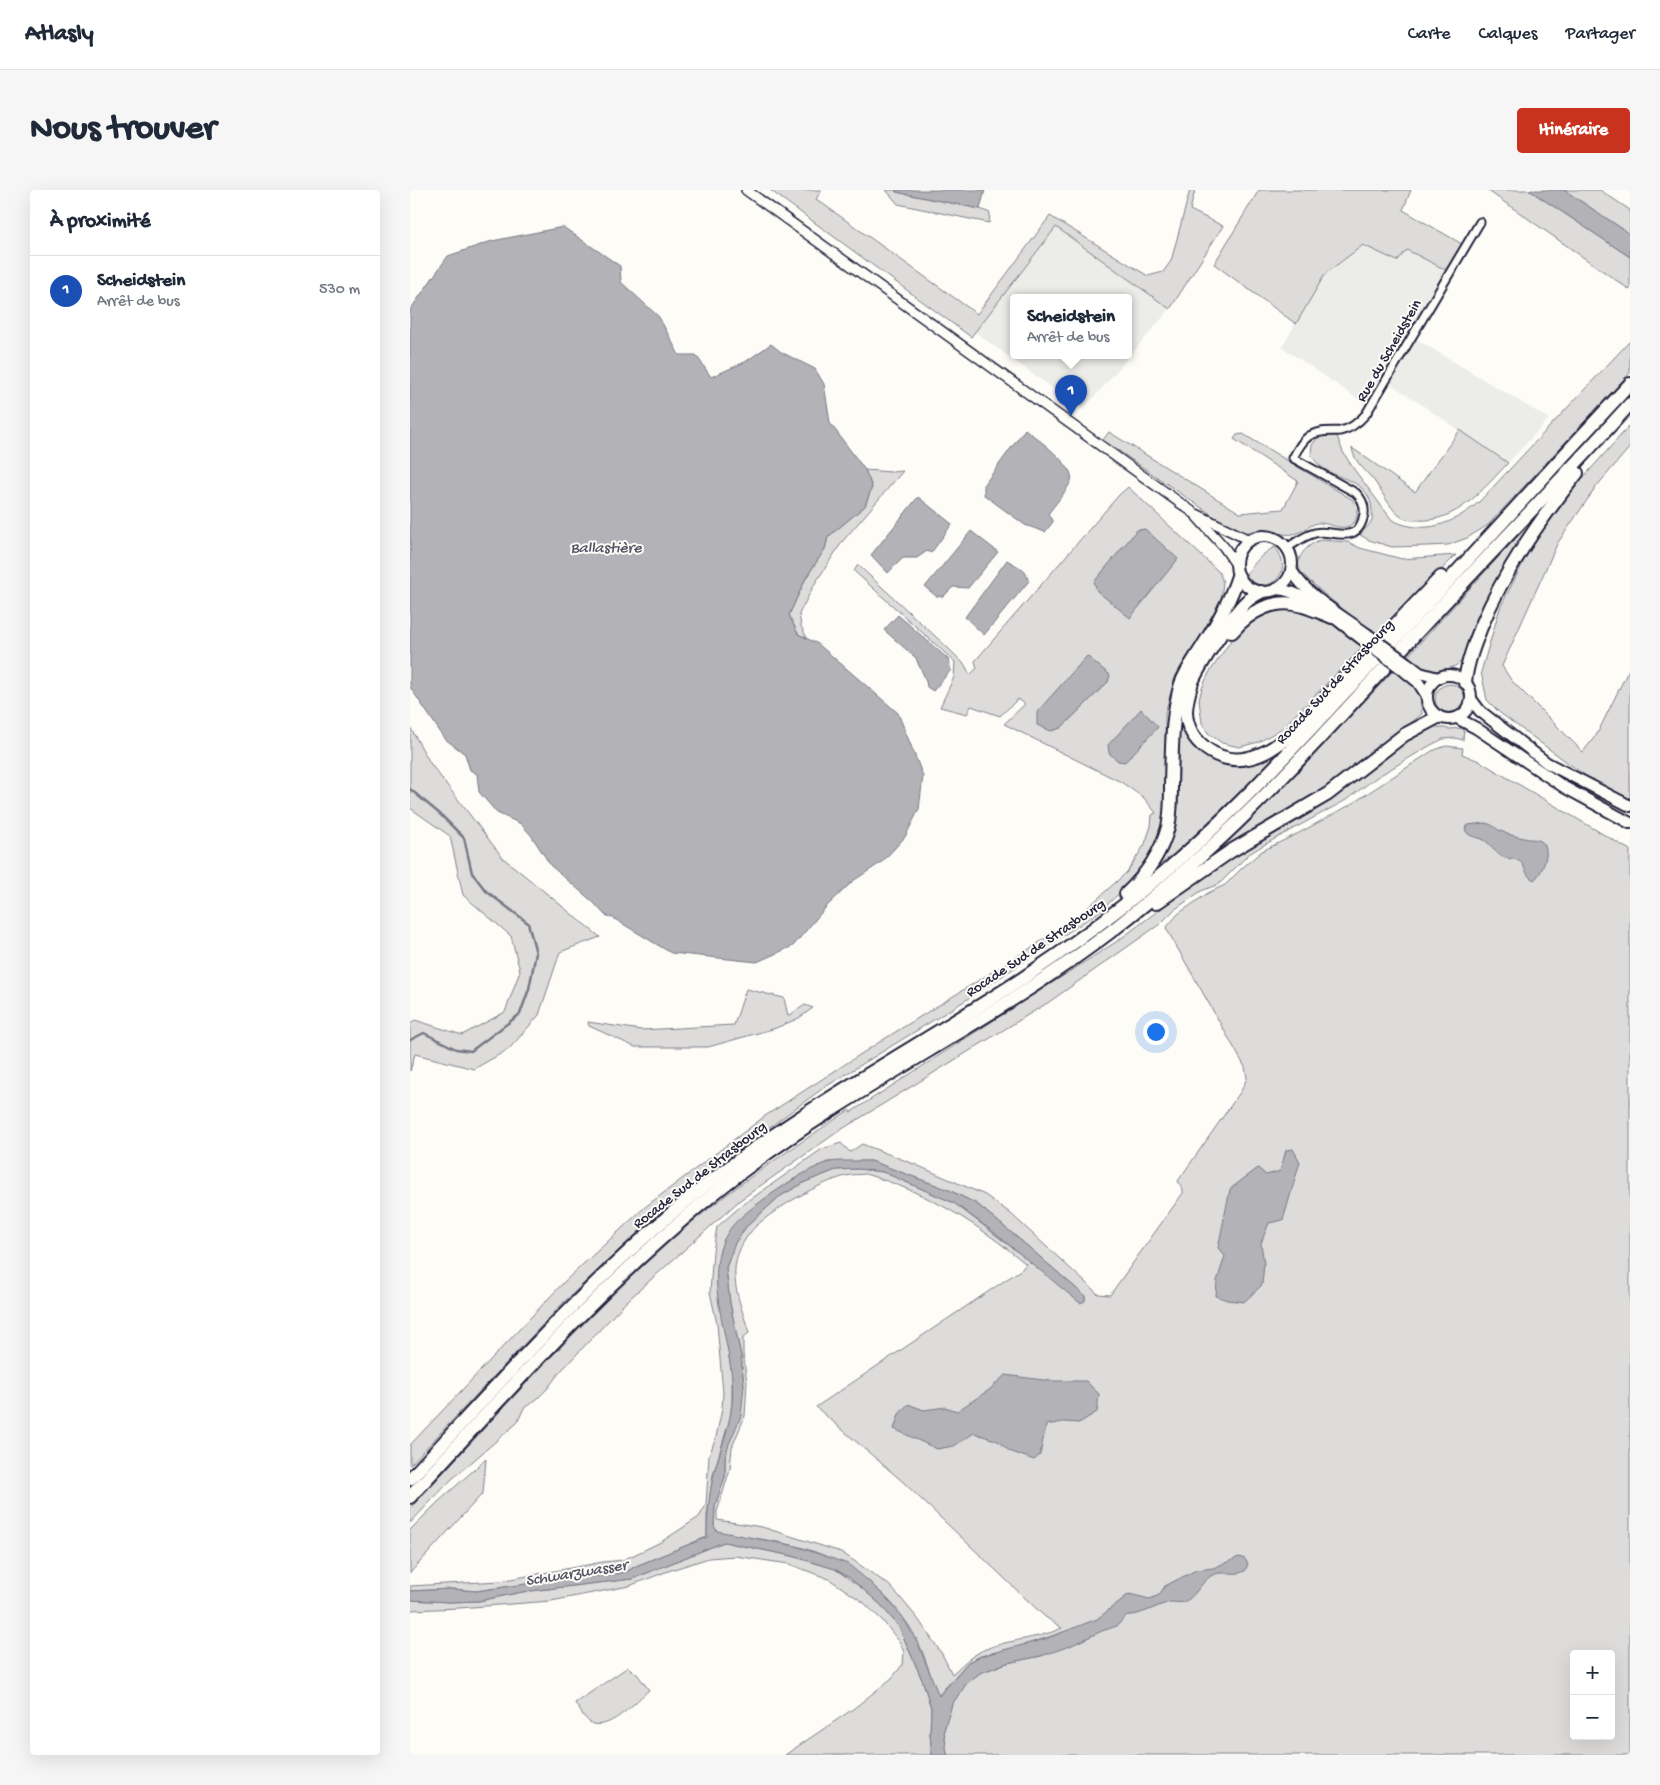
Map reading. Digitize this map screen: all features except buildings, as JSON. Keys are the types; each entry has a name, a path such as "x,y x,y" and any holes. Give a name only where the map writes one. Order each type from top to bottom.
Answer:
{"highway":[{"name":"Rocade Sud de Strasbourg","path":"410,1479 593,1285 679,1206 786,1126 1019,980 1074,943 1162,875 1206,836 1256,787 1397,637 1630,384"},
{"name":"Rocade Sud de Strasbourg","path":"410,1497 518,1379 597,1298 644,1252 697,1208 741,1173 813,1122 1007,1003 1113,929 1194,863 1252,808 1630,404"},
{"path":"1465,682 1469,660 1489,607 1507,572 1555,500 1617,418"},
{"path":"1261,592 1246,602 1235,616 1196,674 1190,689 1187,704 1188,723 1196,739 1209,751 1224,758 1247,759 1264,754 1298,728 1472,545 1515,508"},
{"path":"1074,943 1139,882 1161,848 1168,828 1171,811 1173,729 1175,706 1182,681 1222,616 1238,576"},
{"path":"1332,617 1302,605 1288,603 1270,604 1237,625 1203,674 1198,686 1193,711 1195,722 1204,738 1213,745 1231,752 1252,750 1266,745 1292,725 1332,685 1366,656"},
{"path":"1113,929 1174,892 1231,851 1328,794 1404,734 1438,717"}],"main road":[{"path":"746,190 1194,513 1248,540"},
{"path":"1194,513 1236,563"},
{"path":"1276,589 1286,581 1291,570 1291,558 1287,548 1279,540 1269,536 1258,536 1248,540 1240,550 1236,563 1238,576 1248,587 1261,592 1276,589 1301,596 1365,637"},
{"path":"1291,570 1310,593 1404,666 1418,682 1427,696 1430,708 1438,717 1451,720 1457,718 1469,707 1471,699 1470,690 1465,682 1452,675 1438,678 1404,666"},
{"path":"1427,696 1429,689 1438,678"},
{"path":"1471,699 1480,711 1547,763 1630,806"},
{"path":"1457,718 1476,728 1564,787 1630,823"}],"street":[{"name":"Rue du Scheidstein","path":"1287,548 1316,532 1341,536 1350,534 1357,528 1364,514 1361,498 1356,493 1293,458 1301,444 1309,436 1318,432 1341,431 1359,423 1480,222"}],"shaded area":[{"path":"770,190 822,190 816,199 977,314 1050,216 1148,276 1163,272 1171,261 1190,190 1195,190 1190,210 1223,226 1170,309 1056,227 971,337"},
{"path":"886,190 896,190 896,192 980,209 990,213 989,223 898,204"},
{"path":"1259,190 1411,190 1403,210 1462,244 1446,270 1407,250 1397,261 1363,245 1325,274 1296,324 1214,264"},
{"path":"1487,190 1529,190 1630,257 1630,290"},
{"path":"1564,190 1600,190 1630,210 1630,234"},
{"path":"1056,227 1170,309 1132,353 1132,294 1010,294 1010,357 975,332"},
{"path":"1363,245 1397,261 1407,249 1446,270 1408,334 1549,419 1508,463 1385,380 1368,406 1282,347 1325,274"},
{"path":"1630,341 1630,373 1488,525 1467,538 1448,545 1392,547 1369,540 1360,535 1372,521 1371,505 1366,493 1359,486 1318,464 1311,454 1312,445 1318,437 1337,436 1343,452 1353,468 1392,520 1416,527 1427,527 1449,522 1479,502"},
{"path":"1012,359 1127,359 1083,410"},
{"path":"1630,425 1630,447 1596,487 1557,544 1502,666 1511,680 1583,752 1597,734 1630,667 1630,800 1583,774 1500,713 1487,700 1481,672 1500,608 1533,543 1581,480"},
{"path":"1460,430 1508,463 1469,502 1445,516 1432,519 1410,520 1399,515 1353,454 1352,448 1415,492"},
{"path":"1109,432 1240,513 1283,509 1298,481 1234,439 1237,435 1243,434 1353,500 1357,517 1354,522 1346,527 1317,523 1299,532 1289,534 1264,530 1244,532 1238,530 1225,524 1103,440"},
{"path":"865,470 903,471 842,542 814,585 799,614 801,626 807,638 798,634 789,615 806,578 825,549 828,537 865,506 872,487"},
{"path":"1128,487 1219,572 1223,582 1221,599 1201,637 1176,675 1165,713 1166,809 1159,840 1136,878 1099,912 966,1000 822,1089 727,1158 664,1209 565,1301 410,1465 410,1445 565,1281 645,1207 765,1116 1034,946 1085,910 1127,872 1145,844 1151,826 1152,815 1156,813 1144,798 1121,782 1004,724 1025,704 1018,699 1000,716 971,706 967,714 940,707 954,677 955,662 854,571 858,565 948,648 965,665 970,675 977,668 975,661","holes":["1087,657 1109,675 1108,682 1061,728"]},
{"path":"1547,504 1460,662 1451,668 1435,671 1422,667 1407,657"},
{"path":"1320,540 1348,542 1360,548 1402,559 1456,555 1376,635 1327,597 1301,572 1299,567 1300,557 1307,548"},
{"path":"1275,547 1283,567 1280,575 1268,585 1260,585 1252,581 1246,574 1262,555"},
{"path":"1285,606 1317,614 1364,646 1281,729 1259,742 1239,747 1222,743 1208,733 1202,723 1199,700 1202,688 1209,673 1234,636 1253,618"},
{"path":"1394,670 1419,690 1422,714 1342,778 1304,803 1217,853 1215,851 1303,767"},
{"path":"1450,684 1461,688 1465,699 1461,710 1450,714 1439,710 1435,699 1439,688"},
{"path":"1180,715 1222,762 1281,749 1268,765 1162,866 1160,862 1168,850 1178,806"},
{"path":"1432,726 1449,729 1464,728 1463,740 1455,738 1443,739 1431,745 1377,777 1346,800 1249,854 1219,884 1201,891 1174,910 1160,924 1049,1002 839,1131 740,1200 627,1301 559,1373 547,1389 524,1408 517,1423 452,1479 410,1523 410,1508 540,1368 642,1267 718,1201 849,1110 851,1112 1119,940 1196,882 1402,742"},
{"path":"410,727 430,763 503,858 600,937 560,952 539,1015 509,1049 474,1069 415,1054 410,1071 410,1024 415,1020 462,1035 505,1012 520,971 511,936 463,895 450,836 410,808"},
{"path":"1446,746 1463,748 1462,754 1479,761 1630,850 1630,1755 947,1755 944,1730 952,1704 967,1683 980,1673 1007,1663 1041,1656 1053,1651 1067,1631 981,1656 968,1662 938,1696 920,1646 910,1628 885,1596 869,1582 834,1560 815,1552 778,1542 721,1533 714,1526 715,1506 725,1477 725,1457 744,1385 726,1268 735,1243 746,1227 779,1197 805,1182 836,1170 858,1169 883,1172 954,1203 1032,1263 1085,1300 1085,1296 977,1204 949,1190 871,1161 827,1162 792,1180 762,1201 724,1239 719,1253 717,1284 732,1375 732,1403 730,1418 713,1475 707,1515 707,1537 636,1566 626,1572 476,1591 451,1589 410,1591 410,1586 500,1581 623,1560 661,1542 699,1517 706,1505 709,1456 716,1437 722,1409 723,1393 717,1324 710,1292 717,1227 741,1206 822,1149 841,1143 850,1152 862,1144 985,1195 1010,1213 1098,1294 1110,1295 1183,1193 1178,1181 1241,1091 1247,1078 1245,1067 1166,928 1178,914 1208,893 1225,885 1262,851 1350,805 1432,751","holes":["865,1174 888,1181 930,1200 970,1222 1026,1264 1022,1269 816,1407 902,1481 1044,1616 1062,1628 982,1650 967,1660 952,1674 942,1654 918,1619 889,1585 841,1552 762,1527 717,1520 717,1512 730,1469 732,1447 745,1416 747,1382 743,1338 749,1333 738,1298 735,1280 736,1262 741,1247 756,1226 765,1219 786,1204 835,1179 848,1175"]},
{"path":"746,989 784,998 788,1016 805,1005 813,1008 799,1018 776,1028 708,1047 635,1047 589,1026 588,1022 641,1030 734,1025"},
{"path":"486,1459 483,1493 410,1573 410,1530"},
{"path":"724,1542 792,1556 835,1569 863,1589 881,1605 899,1627 923,1682 931,1708 930,1734 932,1755 785,1755 853,1709 892,1678 903,1664 904,1652 899,1641 882,1620 863,1602 829,1579 789,1564 735,1556 709,1558 629,1586 551,1601 410,1610 410,1600 479,1601 522,1592 632,1579"},
{"path":"628,1667 637,1674 649,1690 616,1718 600,1724 590,1723 575,1703"}],"water":[{"path":"896,190 985,190 980,209 896,192"},
{"path":"1529,190 1564,190 1630,234 1630,257"},
{"name":"Ballastière","path":"563,227 620,266 621,282 659,317 679,355 696,355 711,377 745,362 771,344 781,352 815,369 824,384 830,423 865,470 872,487 865,506 828,537 825,549 806,578 789,615 798,634 818,644 898,713 923,776 919,809 905,837 882,862 853,881 826,907 793,946 757,962 671,953 605,915 593,902 551,866 531,835 521,824 497,813 479,792 477,774 470,770 465,754 445,739 410,687 410,310 448,256 492,241"},
{"path":"1025,429 1062,461 1071,475 1071,481 1061,498 1048,514 1053,522 1045,532 1025,525 984,495 984,485"},
{"path":"918,497 952,524 931,553 927,551 917,558 903,558 888,573 871,555"},
{"path":"1145,529 1178,559 1130,618 1097,591 1094,582 1137,530"},
{"path":"971,531 998,552 968,588 953,587 943,597 936,596 925,587"},
{"path":"1007,560 1024,570 1029,581 984,635 965,617"},
{"path":"898,615 948,659 951,670 933,691 927,687 916,658 884,630"},
{"path":"1087,656 1110,675 1108,682 1061,728 1051,731 1037,725 1037,712"},
{"path":"1141,709 1158,727 1125,762 1118,761 1109,753 1108,745"},
{"path":"1485,823 1509,834 1542,842 1546,850 1545,862 1534,880 1528,876 1522,864 1516,859 1502,857 1487,842 1466,832 1465,829 1468,825"},
{"path":"1293,1149 1300,1162 1283,1220 1269,1223 1261,1243 1264,1264 1262,1285 1244,1302 1227,1300 1216,1296 1217,1281 1225,1256 1218,1248 1230,1189 1258,1168 1266,1175 1280,1171 1286,1150"},
{"path":"871,1161 949,1190 977,1204 1085,1296 1085,1301 1080,1303 992,1231 954,1203 883,1172 858,1169 836,1170 805,1182 779,1197 746,1227 735,1243 726,1268 744,1385 741,1416 725,1457 725,1477 715,1506 714,1526 717,1531 796,1546 848,1564 890,1602 907,1624 919,1646 939,1696 968,1662 981,1656 1045,1639 1097,1619 1129,1594 1150,1599 1159,1595 1165,1586 1196,1570 1213,1568 1239,1557 1245,1559 1248,1564 1245,1571 1215,1574 1207,1579 1194,1595 1184,1602 1166,1603 1137,1614 1127,1615 1117,1626 1070,1646 1041,1656 1007,1663 980,1673 967,1683 952,1704 944,1730 947,1755 932,1755 930,1734 931,1708 923,1682 899,1627 881,1605 850,1578 835,1569 792,1556 724,1542 632,1579 522,1592 479,1601 410,1600 410,1591 451,1589 476,1591 626,1572 636,1566 707,1537 712,1481 727,1430 732,1403 732,1382 717,1291 717,1269 721,1248 730,1229 743,1215 790,1181 828,1162"},
{"path":"1005,1375 1051,1381 1086,1381 1099,1394 1097,1412 1079,1423 1063,1422 1046,1425 1040,1455 1034,1460 1009,1451 998,1441 974,1433 954,1446 937,1449 894,1429 899,1414 908,1404 924,1410 945,1407 957,1411 989,1390"}],"waterway":[{"name":"Schwarzwasser","path":"410,789 441,815 464,838 472,873 486,891 528,923 536,953 529,989 520,1014 471,1051 456,1049 424,1033 410,1040"}],"place":[{"name":"Scheidstein","path":"1071,416"}]}
